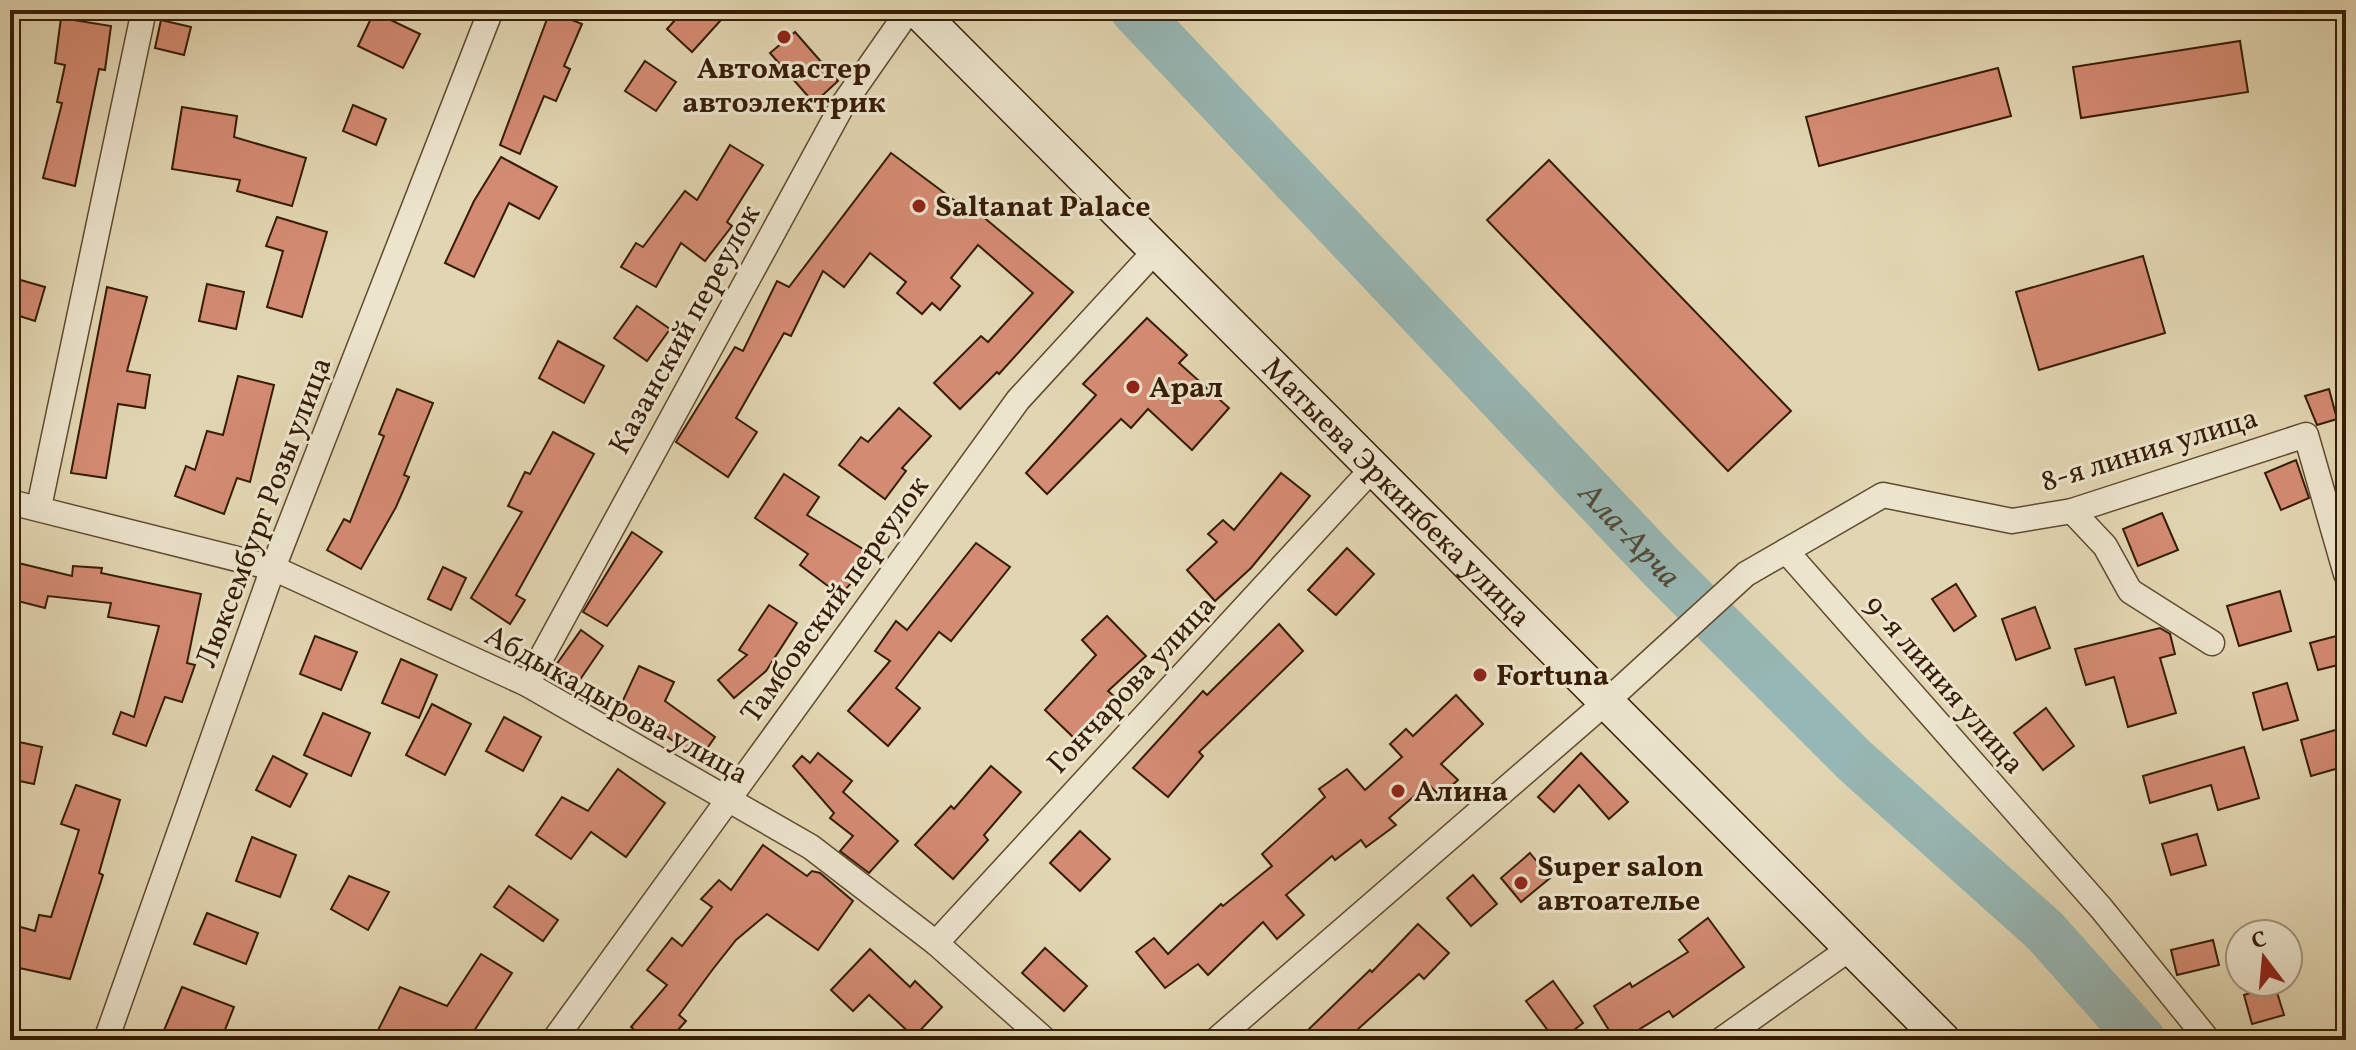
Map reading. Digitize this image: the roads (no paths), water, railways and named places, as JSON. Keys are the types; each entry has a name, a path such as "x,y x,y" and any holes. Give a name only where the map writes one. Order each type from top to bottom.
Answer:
{"main road":[{"name":"Матыева Эркинбека улица","path":"917,10 1943,1040"}],"street":[{"path":"39,507 144,10"},
{"name":"Люксембург Розы улица","path":"106,1040 273,568 491,10"},
{"name":"Казанский переулок","path":"527,684 842,106 909,10"},
{"name":"Тамбовский переулок","path":"554,1040 1018,400 1156,250"},
{"name":"8-я линия улица","path":"1786,551 1883,495 2012,521 2072,511 2306,435 2346,574"},
{"name":"Гончарова улица","path":"936,943 1374,467"},
{"name":"Абдыкадырова улица","path":"10,502 273,568 527,684 726,801 811,847 936,943 1045,1040"},
{"path":"2072,511 2105,546 2130,591 2212,643"},
{"path":"1216,1040 1606,702 1746,574 1786,551"},
{"name":"9-я линия улица","path":"1786,551 2101,908 2208,1040"},
{"path":"1721,1040 1852,947"}],"waterway":[{"name":"Ала-Арча","path":"1134,10 1660,566 1854,760 2045,931 2142,1040"}],"place":[{"name":"Автомастер автоэлектрик","path":"784,37"},
{"name":"Saltanat Palace","path":"919,206"},
{"name":"Арал","path":"1133,387"},
{"name":"Fortuna","path":"1480,675"},
{"name":"Алина","path":"1398,791"},
{"name":"Super salon автоателье","path":"1521,883"}]}
